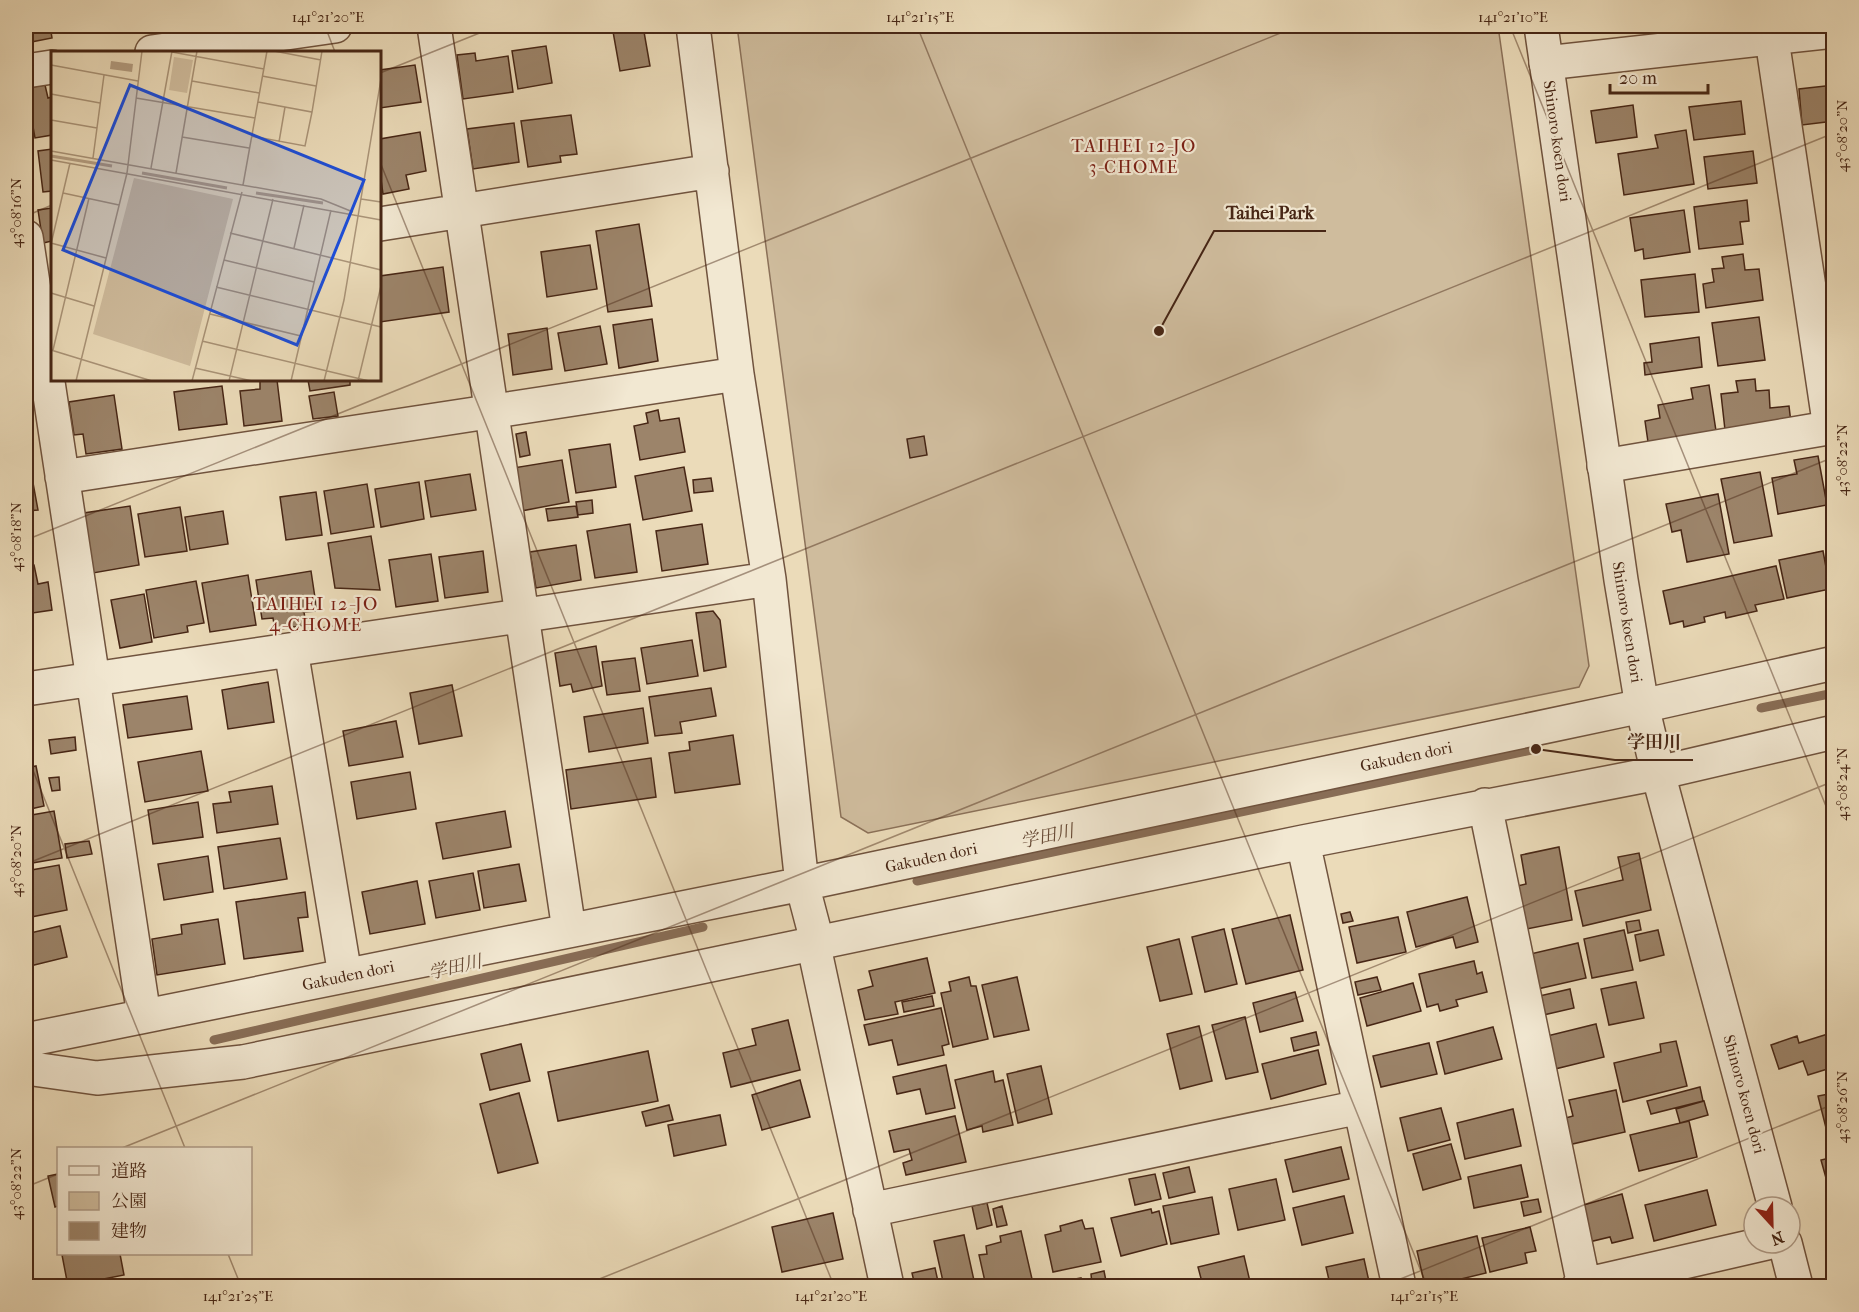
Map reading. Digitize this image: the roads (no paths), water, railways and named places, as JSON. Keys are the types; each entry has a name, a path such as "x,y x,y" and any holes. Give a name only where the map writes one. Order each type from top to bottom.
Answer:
{"street":[{"path":"159,51 335,26"},
{"path":"434,26 569,930"},
{"path":"693,26 737,374 769,579 802,884 887,1287"},
{"name":"Shinoro koen dori","path":"1541,26 1604,466 1642,706 1772,1195"},
{"path":"1546,63 1771,32 1833,31"},
{"path":"1604,466 1832,428 1771,32"},
{"path":"26,71 51,67"},
{"path":"381,224 712,171"},
{"path":"26,237 36,275 62,477 144,1016"},
{"path":"62,477 737,374"},
{"path":"26,689 769,579"},
{"path":"291,650 345,975"},
{"name":"Gakuden dori","path":"26,1040 802,884 1642,706 1833,663"},
{"path":"26,1068 97,1078 243,1062 1302,842 1658,773 1833,732"},
{"path":"1485,806 1582,1286 1742,1249"},
{"path":"1302,842 1399,1287"},
{"path":"870,1210 1360,1107"},
{"path":"1788,1255 1796,1287"}],"waterway":[{"name":"学田川","path":"1761,708 1834,693"},
{"name":"学田川","path":"917,881 1536,749"},
{"name":"学田川","path":"214,1040 703,927"}],"place":[{"name":"Taihei Park","path":"1159,331"},
{"name":"学田川","path":"1536,749"}],"district":[{"name":"TAIHEI 12-JO 3-CHOME","path":"1134,156"},
{"name":"TAIHEI 12-JO 4-CHOME","path":"316,614"}]}
